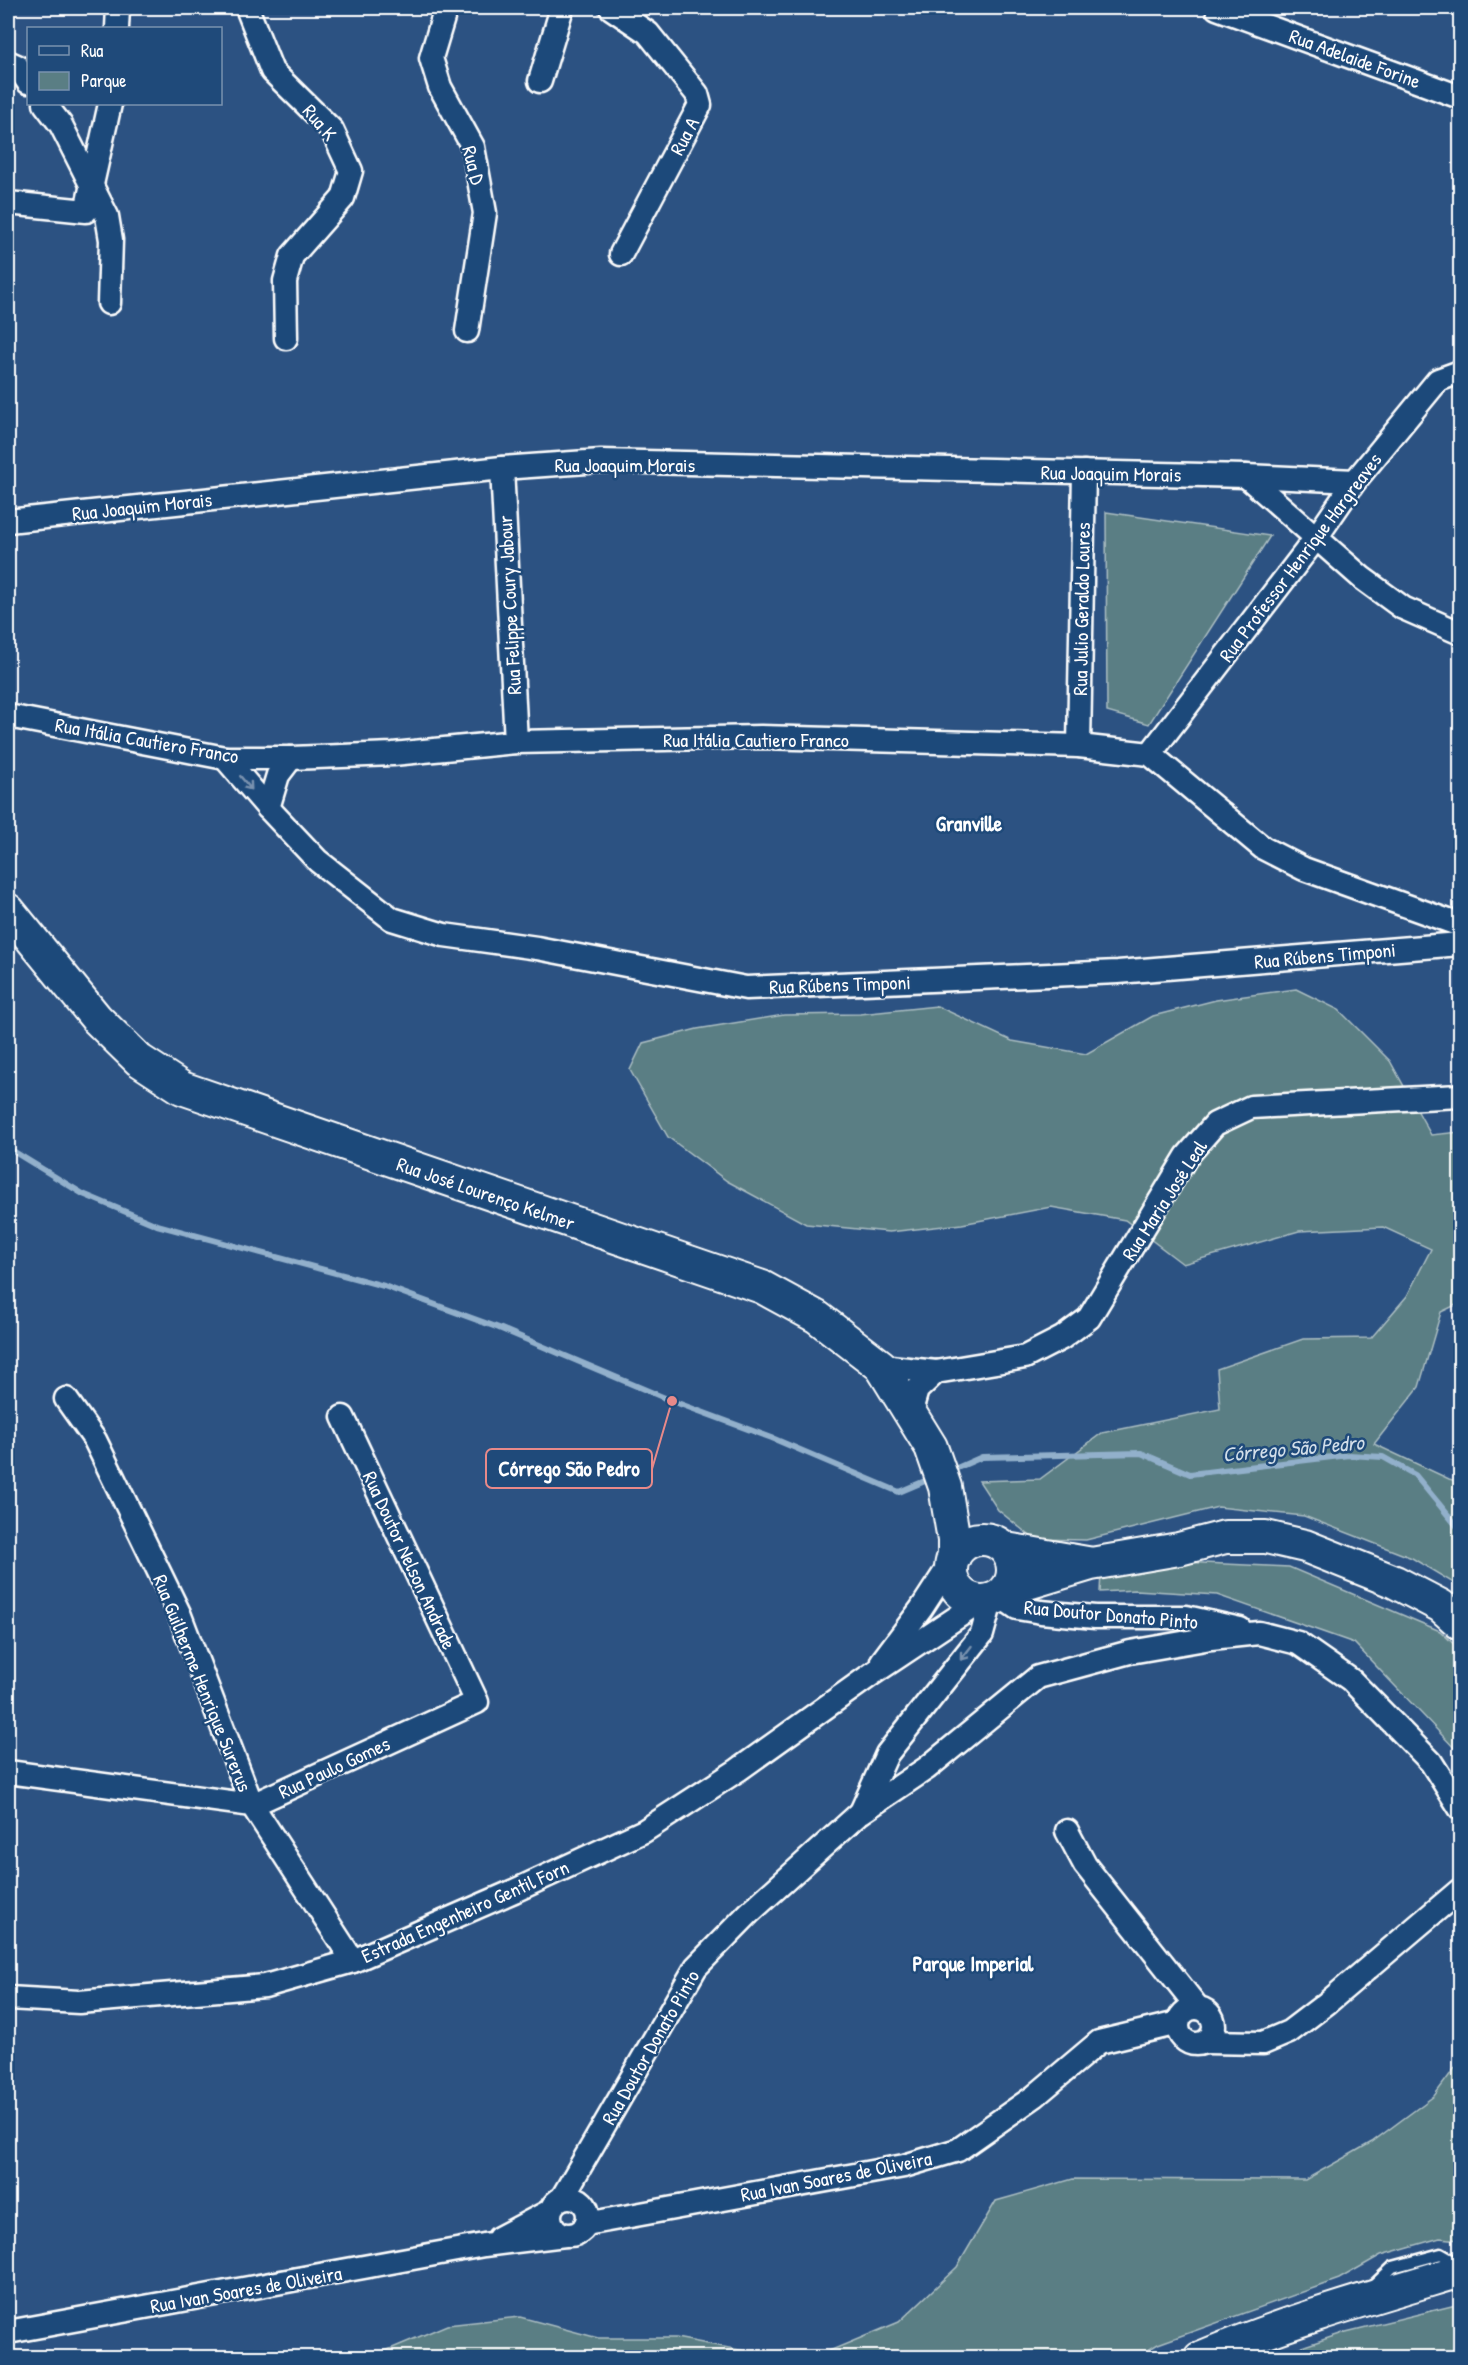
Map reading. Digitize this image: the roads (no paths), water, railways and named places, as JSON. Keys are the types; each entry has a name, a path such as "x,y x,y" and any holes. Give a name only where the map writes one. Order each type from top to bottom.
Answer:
{"main road":[{"name":"Rua José Lourenço Kelmer","path":"8,910 97,1019 139,1060 182,1088 762,1287 817,1317 881,1366 931,1447 945,1486 954,1540 953,1560"},
{"name":"Rua José Lourenço Kelmer","path":"945,1486 997,1544"},
{"name":"Estrada Engenheiro Gentil Forn","path":"995,1597 1091,1564 1179,1549 1224,1537 1266,1536 1305,1546 1395,1582 1441,1606 1461,1623"},
{"path":"968,1542 997,1544 1012,1559 1013,1580 995,1597 970,1599 960,1593 954,1585 951,1574 953,1560 968,1542"},
{"name":"Estrada Engenheiro Gentil Forn","path":"997,1544 1091,1564"},
{"path":"1200,2358 1237,2342 1354,2303 1461,2271"}],"street":[{"path":"117,27 118,8"},
{"name":"Rua K","path":"247,8 272,71 332,130 351,171 343,198 292,256 285,281 286,338"},
{"name":"Rua D","path":"446,8 431,58 440,87 473,147 485,213 467,331"},
{"path":"540,81 562,8"},
{"name":"Rua A","path":"611,8 648,33 698,94 700,105 621,254"},
{"name":"Rua Adelaide Forine","path":"1217,8 1461,97"},
{"path":"8,62 17,66 27,81"},
{"path":"46,105 61,125 107,216 111,240 109,303"},
{"path":"8,203 86,212 110,105"},
{"name":"Rua Professor Henrique Hargreaves","path":"1150,754 1316,538 1355,481 1438,381 1461,372"},
{"name":"Rua Joaquim Morais","path":"8,521 502,468 601,461 1246,476 1355,481"},
{"name":"Rua Felippe Coury Jabour","path":"502,468 516,742"},
{"name":"Rua Julio Geraldo Loures","path":"1079,746 1084,472"},
{"path":"1246,476 1362,578 1404,608 1461,633"},
{"name":"Rua Itália Cautiero Franco","path":"8,716 225,758 291,759 393,754 516,742 761,737 1079,746 1150,754"},
{"path":"1150,754 1263,848 1304,869 1461,925"},
{"name":"Rua Rúbens Timponi","path":"225,758 318,861 392,919 444,935 537,948 746,988 1118,972 1461,944"},
{"path":"268,808 278,776 291,759"},
{"name":"Rua Maria José Leal","path":"881,1366 936,1372 1024,1357 1062,1338 1089,1318 1187,1156 1215,1124 1251,1107 1461,1096"},
{"path":"910,1414 917,1390 936,1372"},
{"name":"Rua Guilherme Henrique Surerus","path":"66,1399 95,1440 179,1613 252,1805 353,1961"},
{"name":"Rua Doutor Nelson Andrade","path":"343,1417 477,1702"},
{"name":"Estrada Engenheiro Gentil Forn","path":"872,1674 921,1609 953,1560"},
{"name":"Estrada Engenheiro Gentil Forn","path":"8,1998 79,2002 265,1986 353,1961 644,1831 738,1770 872,1674 995,1597"},
{"name":"Rua Doutor Donato Pinto","path":"860,1813 887,1754 982,1634 995,1597 1017,1608 1041,1612 1095,1617 1186,1617 1298,1643 1351,1680 1431,1762 1461,1808"},
{"name":"Rua Doutor Donato Pinto","path":"556,2205 696,1967 749,1913 860,1813 927,1768 1038,1677 1130,1652 1211,1638 1259,1633"},
{"name":"Rua Paulo Gomes","path":"252,1805 477,1702"},
{"path":"8,1772 252,1805"},
{"path":"1066,1831 1085,1864 1202,2029 1263,2043 1289,2032 1327,2003 1461,1890"},
{"name":"Rua Ivan Soares de Oliveira","path":"586,2224 904,2166 958,2150 1035,2096 1099,2042 1178,2023 1178,2031 1182,2038 1202,2029"},
{"name":"Rua Ivan Soares de Oliveira","path":"1122,2037 1202,2029"},
{"path":"569,2197 583,2203 588,2217 586,2224 578,2233 565,2235 559,2233 551,2224 556,2205 569,2197"},
{"name":"Rua Ivan Soares de Oliveira","path":"484,2245 556,2205"},
{"name":"Rua Ivan Soares de Oliveira","path":"8,2332 484,2245 565,2235"}],"lane":[{"path":"1354,2303 1393,2267 1441,2254 1461,2265"}],"waterway":[{"name":"Córrego São Pedro","path":"8,1148 83,1194 157,1225 384,1286 499,1328 672,1401 772,1438 899,1492 932,1478"},
{"name":"Córrego São Pedro","path":"950,1471 982,1457 1141,1453 1190,1474 1349,1455 1383,1457 1415,1475 1460,1527"}],"place":[{"name":"Córrego São Pedro","path":"672,1401"}],"district":[{"name":"Granville","path":"969,823"},
{"name":"Parque Imperial","path":"973,1963"}]}
